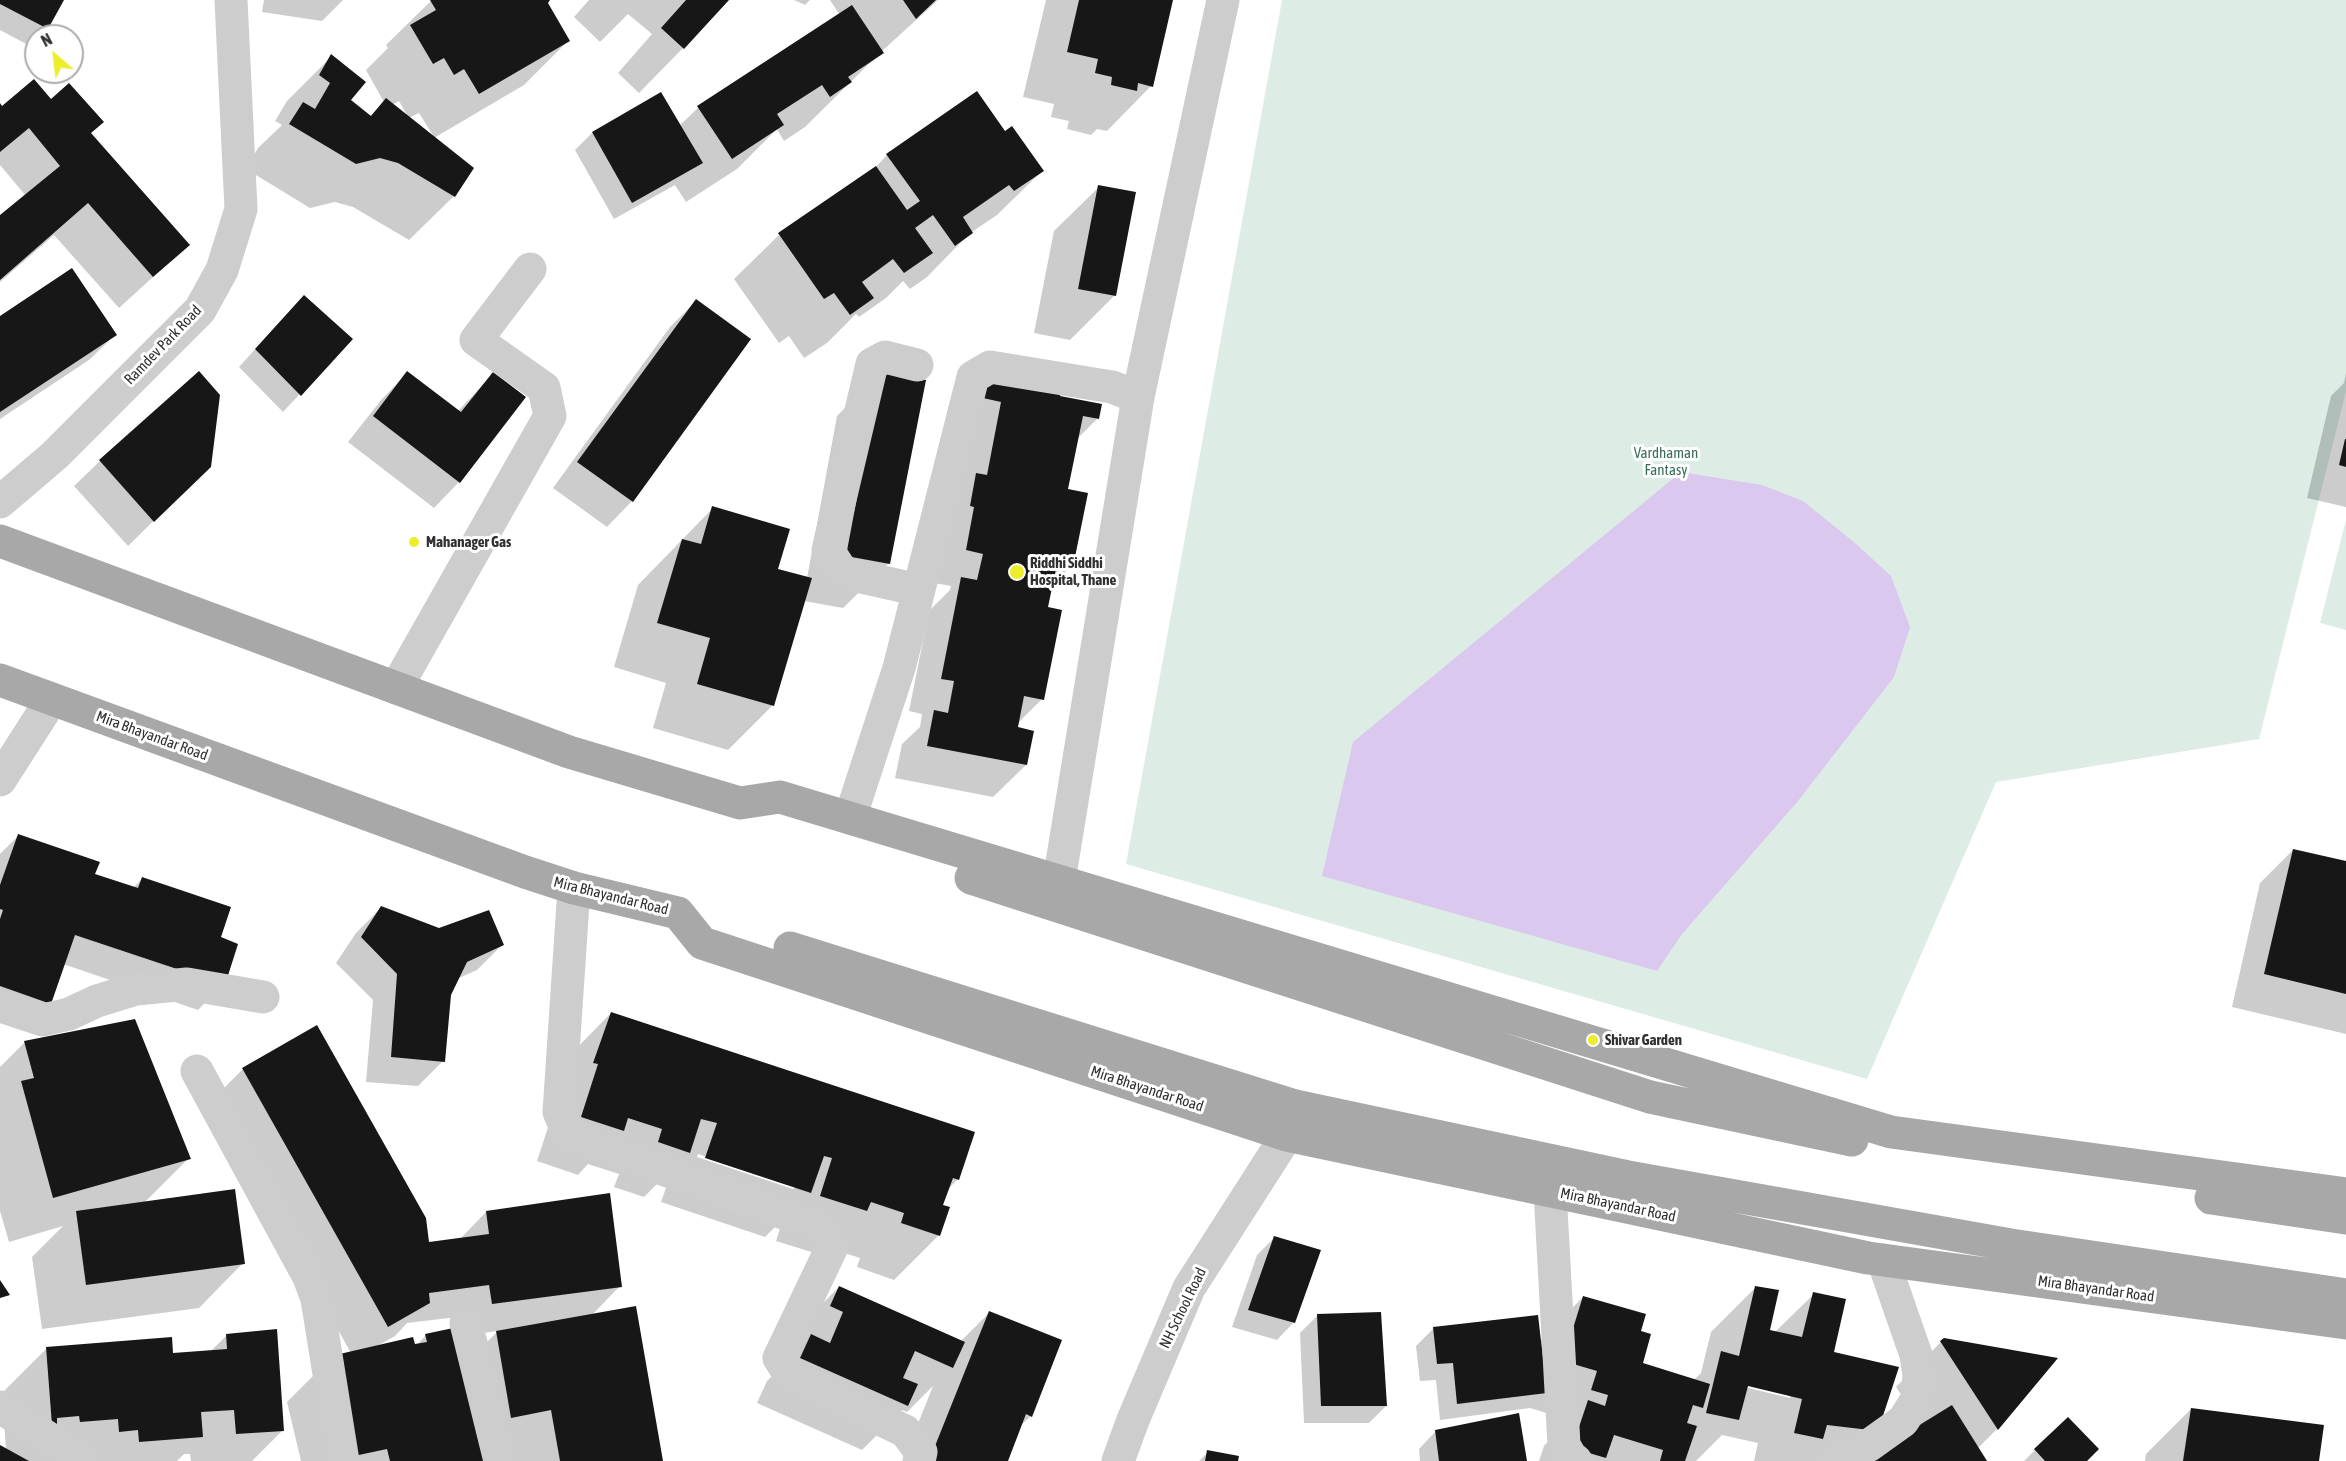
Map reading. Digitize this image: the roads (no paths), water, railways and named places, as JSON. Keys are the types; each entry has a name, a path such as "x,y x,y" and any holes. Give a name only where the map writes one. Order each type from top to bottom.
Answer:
{"main road":[{"path":"0,541 569,752 740,803 1650,1097 1925,1156 2346,1218"},
{"name":"Mira Bhayandar Road","path":"0,680 525,872 574,888 678,913 702,943 1287,1135 1883,1260 2346,1323"},
{"path":"740,803 780,797 1891,1132 2346,1194"},
{"path":"678,913 1295,1106 1629,1177 2011,1245 2346,1295"}],"street":[{"name":"Ramdev Park Road","path":"0,501 56,455 200,310 222,270 241,209 231,0"},
{"path":"1059,881 1138,397 1223,0"},
{"path":"396,688 550,416 544,388 476,340 530,268"},
{"path":"917,365 885,357 872,364 828,550 843,573 919,590"},
{"path":"850,818 898,668 973,377 990,367 1112,387 1138,397"},
{"path":"0,780 52,699"},
{"path":"574,888 559,1112 569,1135 819,1226 832,1247 779,1358 791,1377 905,1431 921,1452 919,1461"},
{"path":"0,1006 43,1020 69,1014 97,1001 136,989 187,984 263,997"},
{"path":"197,1071 309,1277 317,1299 343,1461"},
{"name":"NH School Road","path":"1118,1461 1189,1288 1287,1135"},
{"path":"1550,1191 1564,1445 1570,1457 1576,1461"},
{"path":"1833,1461 1868,1446 1903,1421 1917,1399 1916,1355 1883,1260"},
{"path":"466,1323 500,1461"},
{"path":"0,1407 84,1461"}],"place":[{"name":"Mahanager Gas","path":"414,542"},
{"name":"Riddhi Siddhi Hospital, Thane","path":"1017,572"},
{"name":"Shivar Garden","path":"1593,1040"}],"park label":[{"name":"Vardhaman Fantasy","path":"1666,462"}]}
